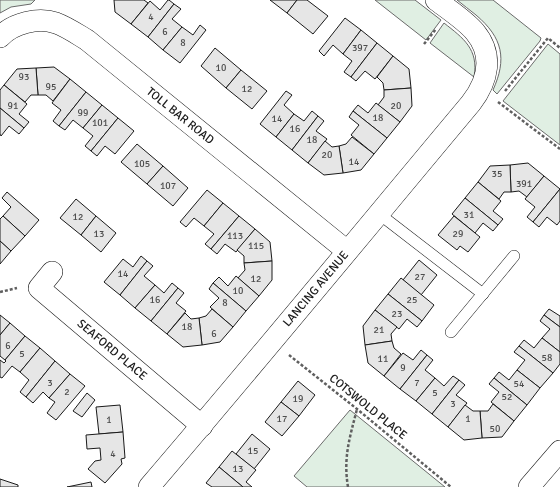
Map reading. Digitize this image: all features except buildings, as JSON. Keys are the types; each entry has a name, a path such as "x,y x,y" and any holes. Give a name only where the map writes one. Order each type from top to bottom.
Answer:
{"street":[{"name":"LANCING AVENUE","path":"149,487 202,426 471,103 488,96 484,82 487,70 487,60 482,41 475,31 436,0"},
{"name":"TOLL BAR ROAD","path":"0,37 12,28 35,21 45,21 66,27 87,40 347,251"},
{"name":"SEAFORD PLACE","path":"52,272 39,288 202,426"},
{"path":"529,487 560,451"}],"lane":[{"path":"378,213 483,294"},
{"path":"451,332 514,256"}],"path":[{"path":"501,96 548,38 560,48"},
{"path":"488,96 560,149"},
{"name":"COTSWOLD PLACE","path":"272,342 357,409 451,487"},
{"path":"348,487 346,465 348,442 357,409"}],"green space":[{"path":"0,0 35,0 31,4 11,7 0,13"},
{"path":"375,0 415,0 441,20 426,40"},
{"path":"457,0 493,0 541,38 497,94 493,90 500,68 501,59 497,41 485,24"},
{"path":"444,23 463,39 472,52 475,67 474,77 430,43"},
{"path":"548,44 560,54 560,145 503,101"},
{"path":"350,410 445,487 307,487 294,476"}]}
